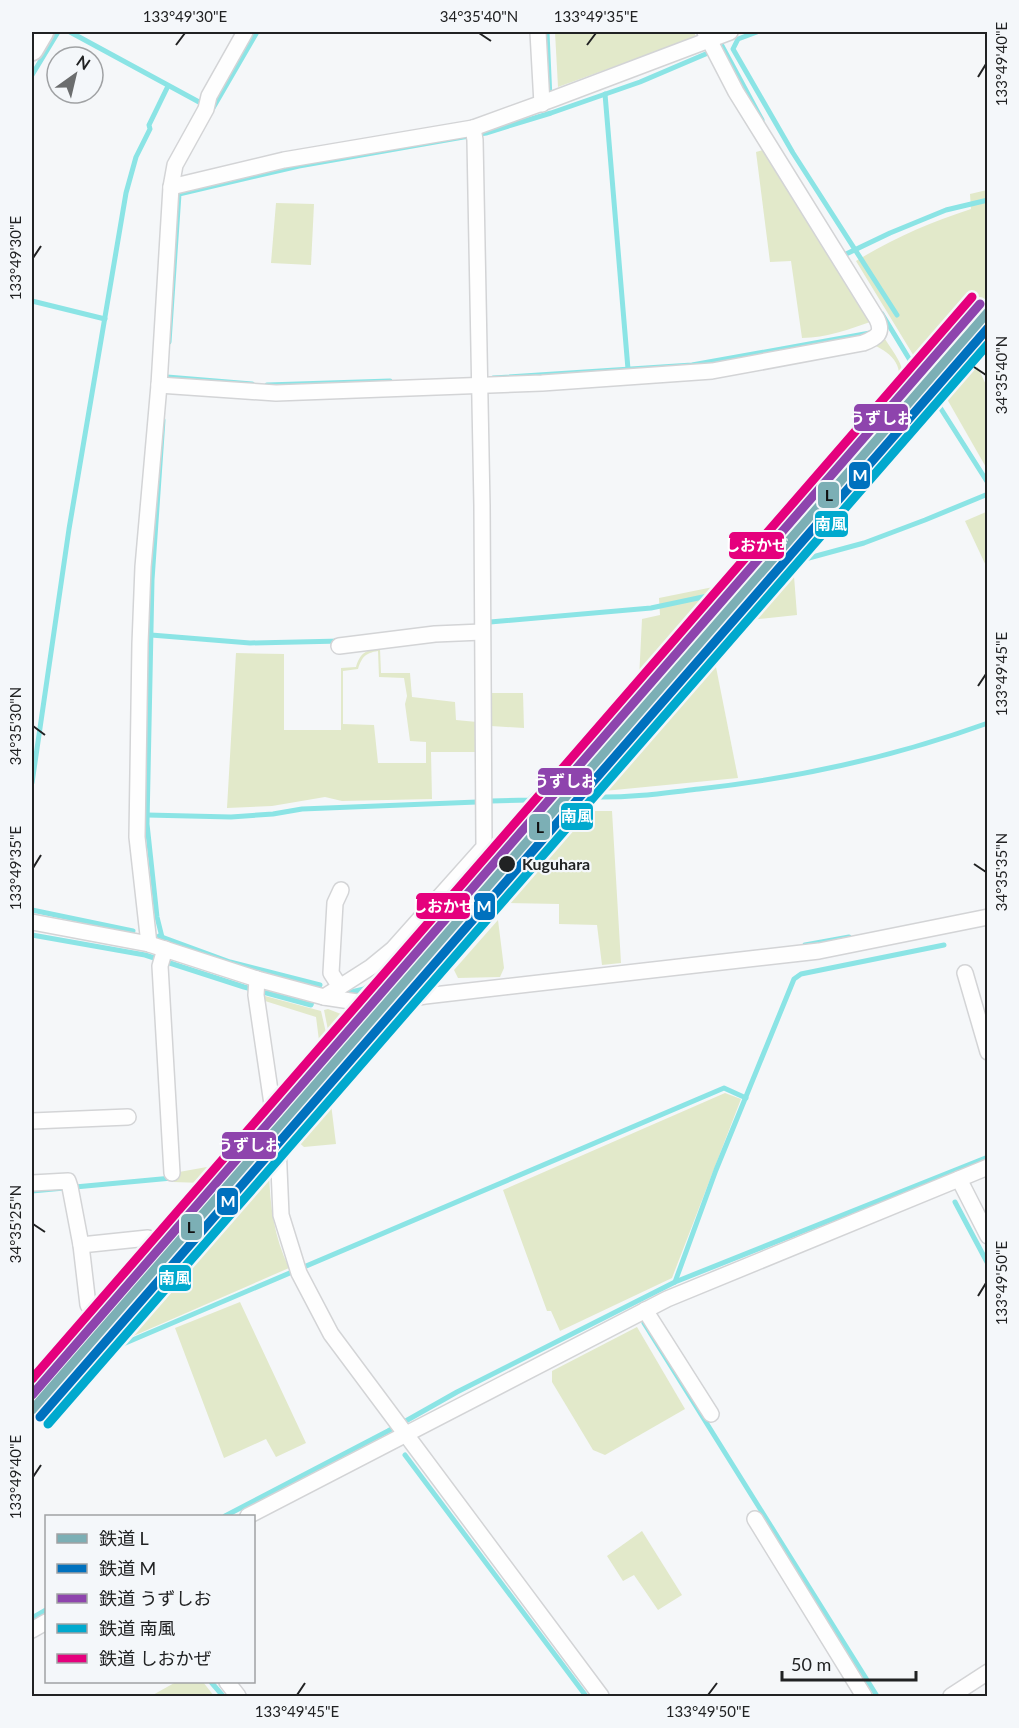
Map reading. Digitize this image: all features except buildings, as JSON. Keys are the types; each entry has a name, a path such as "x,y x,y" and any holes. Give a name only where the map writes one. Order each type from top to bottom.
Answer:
{"main road":[{"path":"32,49 42,32"}],"street":[{"path":"149,944 137,837 140,644 143,567 164,386 171,187 175,165 207,106 209,96 245,32"},
{"path":"538,32 547,102"},
{"path":"164,386 276,393 480,386 712,371 862,343 875,339 880,334 881,327 736,92 717,39 547,102 474,133 284,160 171,187"},
{"path":"324,997 393,949 484,847 480,386 474,133"},
{"path":"339,645 435,634 482,632"},
{"path":"340,987 331,973 335,903 341,890"},
{"path":"32,922 149,944 163,957 256,986 357,1002 386,1002 819,951 987,917"},
{"path":"163,957 172,1173"},
{"path":"965,973 987,1052"},
{"path":"256,986 278,1145 281,1215 297,1269 331,1334 601,1696"},
{"path":"32,1121 128,1117"},
{"path":"250,1515 400,1428 668,1299 987,1167"},
{"path":"959,1179 987,1236"},
{"path":"32,1183 68,1182 81,1245 88,1305"},
{"path":"81,1245 148,1238"},
{"path":"645,1310 711,1414"},
{"path":"755,1519 864,1696"},
{"path":"951,1696 987,1672"},
{"path":"228,1683 238,1696"}],"green space":[{"path":"555,32 694,32 696,37 558,87"},
{"path":"763,150 873,321 829,335 802,338 791,261 770,262 756,152"},
{"path":"987,190 987,299 923,371 856,261 912,232 971,209 970,194"},
{"path":"276,203 314,204 311,265 271,263"},
{"path":"885,339 903,372 903,397 808,506 799,505 897,392 899,375 896,362 887,352 872,344"},
{"path":"973,357 987,387 987,469 943,392"},
{"path":"986,512 988,514 987,568 965,521"},
{"path":"784,525 791,527 679,656 646,681 639,679 642,619 660,615 659,598 728,584"},
{"path":"786,575 794,576 797,615 749,620"},
{"path":"380,648 381,673 410,673 412,697 455,702 456,720 477,722 477,752 431,752 432,799 342,801 325,797 272,806 227,808 236,653 284,654 284,730 341,730 341,668 356,667 359,658 367,651","holes":["378,651 379,677 404,678 410,741 426,742 426,763 378,763 374,725 343,724 343,671 358,669 365,656"]},
{"path":"715,662 738,778 604,791"},
{"path":"489,693 523,693 524,728 491,726"},
{"path":"585,811 612,811 621,963 602,965 597,925 559,924 559,904 507,903"},
{"path":"498,920 504,968 500,977 458,978 454,970"},
{"path":"265,996 321,1011 330,1050 284,1106 280,1104 274,1073 278,1085 283,1089 320,1048 316,1017 265,1001"},
{"path":"328,1009 359,1021 332,1050 324,1010"},
{"path":"725,1093 741,1099 672,1278 560,1331 551,1311 547,1311 503,1190"},
{"path":"330,1096 336,1144 304,1147 294,1138"},
{"path":"218,1165 203,1183 173,1182 179,1172"},
{"path":"269,1172 274,1221 289,1268 115,1344 255,1180 260,1184"},
{"path":"240,1302 306,1443 276,1457 266,1439 224,1458 175,1328"},
{"path":"637,1327 685,1409 605,1455 593,1450 552,1382 552,1371"},
{"path":"642,1531 682,1595 658,1610 634,1575 623,1581 607,1556"},
{"path":"174,1683 204,1683 214,1696 151,1696"}],"waterway":[{"path":"32,75 58,32"},
{"path":"70,32 213,108 257,32"},
{"path":"547,32 550,99"},
{"path":"757,32 738,39 733,49 793,153 897,315"},
{"path":"721,44 762,120"},
{"path":"169,342 179,194 299,166 486,133 640,82 722,47"},
{"path":"32,783 69,529 126,193 136,157 168,86"},
{"path":"605,94 628,369"},
{"path":"844,255 946,210 988,200"},
{"path":"32,301 105,319"},
{"path":"882,314 919,375"},
{"path":"493,378 692,365 870,333"},
{"path":"167,377 252,384"},
{"path":"267,385 390,381"},
{"path":"936,401 988,483"},
{"path":"162,937 157,917 147,824 152,580 163,420"},
{"path":"794,562 864,543 988,494"},
{"path":"490,622 651,608 717,594"},
{"path":"151,635 250,643 341,641"},
{"path":"595,797 634,796 773,779 881,756 988,723"},
{"path":"491,801 529,800 557,770 566,776"},
{"path":"147,815 231,817 302,809 477,802"},
{"path":"32,910 133,931"},
{"path":"32,935 145,955 244,987 311,1005 312,1002"},
{"path":"159,936 230,962 320,985"},
{"path":"805,945 849,937"},
{"path":"675,1282 716,1170 794,979 801,974 944,945"},
{"path":"347,993 364,989 391,969 397,973"},
{"path":"109,1350 724,1088 746,1098"},
{"path":"227,1515 388,1431 457,1392 675,1282 988,1157"},
{"path":"32,1191 172,1178"},
{"path":"955,1202 988,1264"},
{"path":"644,1323 877,1696"},
{"path":"405,1455 586,1696"},
{"path":"32,1618 45,1611"},
{"path":"212,1683 223,1696"}],"rail line":[{"name":"しおかぜ","path":"32,1379 972,297"},
{"name":"うずしお","path":"32,1395 980,304"},
{"name":"L","path":"32,1410 988,312"},
{"name":"M","path":"40,1417 988,328"},
{"name":"南風","path":"48,1424 988,344"}],"place":[{"name":"Kuguhara","path":"507,864"}]}
